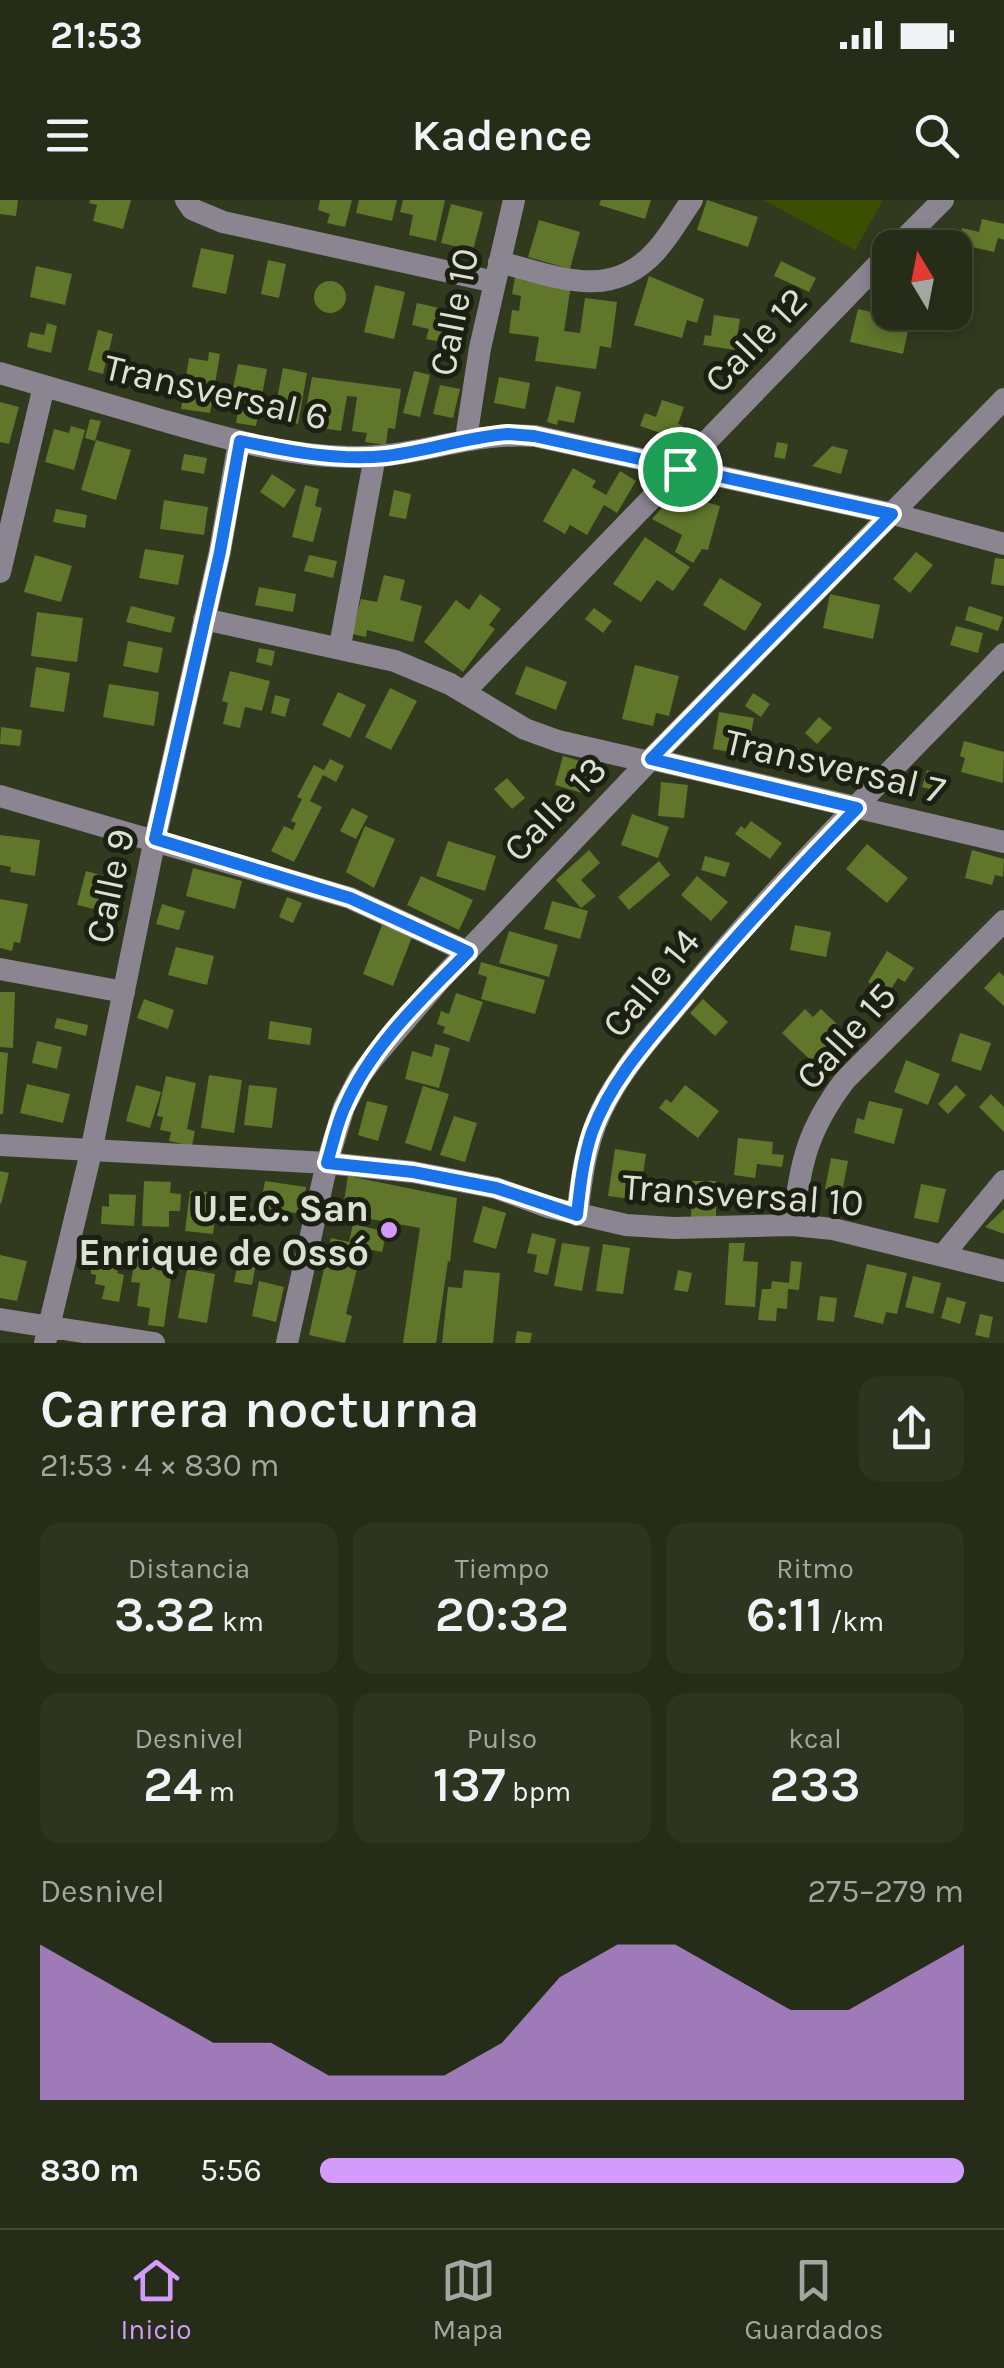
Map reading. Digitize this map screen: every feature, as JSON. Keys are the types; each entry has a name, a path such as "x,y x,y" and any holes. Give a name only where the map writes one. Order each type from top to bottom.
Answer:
{"street":[{"path":"186,200 207,217 223,222 497,272 591,283 620,279 655,252 692,200"},
{"name":"Calle 10","path":"466,439 514,200"},
{"name":"Calle 12","path":"912,230 942,200"},
{"name":"Calle 12","path":"464,692 872,271"},
{"name":"Transversal 6","path":"0,373 240,441 316,455 375,456 466,439 508,434 534,436 892,514 1004,544"},
{"path":"0,572 44,386"},
{"name":"Calle 13","path":"287,1343 327,1163 344,1107 360,1076 395,1030 650,760 1004,399"},
{"name":"Calle 9","path":"47,1335 91,1152 240,441"},
{"path":"340,646 375,456"},
{"name":"Transversal 7","path":"204,619 395,660 464,692 506,720 541,735 1004,842"},
{"name":"Calle 14","path":"577,1215 592,1133 627,1066 722,951 1004,654"},
{"path":"0,796 350,898 468,952"},
{"name":"Calle 15","path":"793,1225 804,1152 828,1103 845,1080 1004,922"},
{"path":"0,968 124,992"},
{"name":"Transversal 10","path":"0,1145 327,1163 413,1172 496,1188 577,1215 626,1225 793,1225 852,1233 1004,1271"},
{"path":"943,1255 1004,1181"},
{"path":"0,1319 47,1335 154,1343"}],"green space":[{"path":"764,200 883,200 855,250"}],"building":[{"path":"0,200 18,200 16,216 0,214"},
{"path":"131,200 123,229 93,221 97,205 89,203"},
{"path":"320,200 352,200 345,227 327,223 330,214 318,210"},
{"path":"359,200 397,200 392,221 356,213"},
{"path":"403,200 445,200 436,241 409,235 413,215 400,212"},
{"path":"601,200 651,200 645,219 599,205"},
{"path":"707,200 758,217 748,247 697,230"},
{"path":"451,204 483,212 473,250 441,243"},
{"path":"982,219 1004,224 1004,240 998,238 994,252 972,247 972,230 979,232"},
{"path":"539,220 580,232 570,269 528,257"},
{"path":"201,248 234,255 226,294 192,287"},
{"path":"268,260 286,264 279,298 261,294"},
{"path":"781,261 816,278 809,292 774,276"},
{"path":"36,266 72,274 65,305 30,297"},
{"path":"649,276 704,299 697,323 687,320 682,338 634,325"},
{"path":"515,277 571,285 564,331 580,333 585,298 617,302 611,348 600,346 596,369 535,361 539,337 509,333 512,310 519,311 521,296 512,294"},
{"path":"330,281 341,286 346,297 341,308 330,313 319,308 314,297 319,286"},
{"path":"375,285 405,292 394,339 364,332"},
{"path":"417,303 448,310 441,342 426,339 429,329 412,325"},
{"path":"858,309 872,312 872,330 908,330 903,354 850,342"},
{"path":"714,315 740,319 735,350 703,345 705,335 711,336"},
{"path":"47,323 57,326 51,353 27,347 30,332 44,335"},
{"path":"98,330 113,334 103,374 88,370"},
{"path":"209,352 220,354 210,413 181,409 189,358 208,361"},
{"path":"238,364 267,369 256,426 236,423 239,404 230,402"},
{"path":"283,368 307,373 298,424 273,419"},
{"path":"414,371 430,375 420,417 403,413"},
{"path":"312,377 401,389 395,429 388,428 386,445 365,442 367,433 352,431 357,397 347,396 341,431 303,425"},
{"path":"499,377 530,383 525,409 494,403"},
{"path":"440,385 460,389 453,418 433,414"},
{"path":"556,386 581,392 574,423 547,422"},
{"path":"662,400 684,407 678,439 640,426 645,413 656,417"},
{"path":"0,402 19,407 9,444 0,442"},
{"path":"90,419 101,421 95,441 85,438"},
{"path":"71,426 85,430 74,470 45,462 54,429 69,433"},
{"path":"96,440 131,450 116,500 81,490"},
{"path":"777,442 788,444 785,459 774,457"},
{"path":"832,446 848,450 841,474 812,466"},
{"path":"184,454 207,458 204,474 181,470"},
{"path":"573,468 596,481 592,487 606,495 620,471 636,481 617,513 604,505 587,535 570,525 565,534 543,521"},
{"path":"272,474 296,490 284,508 260,492"},
{"path":"305,485 319,489 315,506 322,508 313,542 292,537"},
{"path":"394,490 411,494 406,519 389,516"},
{"path":"691,498 720,506 708,550 702,549 693,563 675,552 682,535 652,519 666,503 688,509"},
{"path":"164,500 208,507 204,535 160,529"},
{"path":"56,509 87,515 85,528 53,522"},
{"path":"645,537 690,567 673,591 657,580 641,602 613,584"},
{"path":"145,549 184,555 178,585 139,578"},
{"path":"916,552 933,565 910,593 893,579"},
{"path":"35,555 72,566 61,602 24,592"},
{"path":"309,555 337,561 333,578 304,571"},
{"path":"995,558 1004,559 1004,586 991,584"},
{"path":"384,575 405,580 400,600 422,606 413,642 367,630 366,637 352,634 361,599 377,602"},
{"path":"720,578 762,604 745,631 703,605"},
{"path":"259,587 296,594 293,612 255,605"},
{"path":"480,594 501,609 489,625 495,629 463,672 424,642 456,600 469,610"},
{"path":"830,594 880,605 873,639 823,628"},
{"path":"131,606 175,617 171,633 126,622"},
{"path":"969,606 1003,617 998,631 965,620"},
{"path":"594,608 612,621 603,633 585,619"},
{"path":"37,612 83,618 77,662 31,656"},
{"path":"956,626 983,633 978,653 950,645"},
{"path":"128,641 163,648 158,673 123,666"},
{"path":"259,648 275,651 272,666 256,662"},
{"path":"635,665 679,676 669,716 656,713 653,726 622,719"},
{"path":"526,666 567,682 556,710 515,694"},
{"path":"36,667 70,673 64,712 30,707"},
{"path":"230,671 270,681 262,711 245,707 240,728 223,724 228,703 222,701"},
{"path":"109,684 159,692 154,726 103,717"},
{"path":"390,688 417,701 391,750 365,737"},
{"path":"338,692 366,705 350,738 322,725"},
{"path":"753,693 770,704 761,717 745,706"},
{"path":"275,695 290,699 285,717 271,713"},
{"path":"719,712 754,718 747,755 713,749"},
{"path":"819,717 832,728 817,744 805,733"},
{"path":"1,727 22,730 20,746 0,744"},
{"path":"964,741 1004,752 1003,783 961,772"},
{"path":"563,756 597,766 589,795 555,785"},
{"path":"330,759 344,766 336,782 323,775 310,801 322,807 294,862 271,851 284,826 293,830 296,823 291,821 302,799 297,797 314,765 324,770"},
{"path":"927,770 938,774 933,790 922,787"},
{"path":"507,778 525,798 512,809 494,789"},
{"path":"661,782 688,785 684,818 658,816"},
{"path":"352,808 368,816 356,839 340,831"},
{"path":"632,814 669,827 658,858 621,845"},
{"path":"751,821 782,843 770,859 735,834"},
{"path":"365,826 395,839 374,888 346,872"},
{"path":"0,835 40,840 35,876 10,872 11,867 0,865"},
{"path":"448,841 496,856 485,891 436,876"},
{"path":"867,844 908,878 887,903 846,869"},
{"path":"589,850 600,863 581,880 596,896 581,908 556,880"},
{"path":"972,850 1004,859 1003,877 995,875 992,885 965,878"},
{"path":"705,856 730,863 725,877 701,870"},
{"path":"659,861 670,875 629,910 618,897"},
{"path":"193,868 242,881 235,909 186,896"},
{"path":"86,871 124,881 115,914 77,905"},
{"path":"421,876 473,900 459,930 407,905"},
{"path":"697,876 728,902 711,921 681,895"},
{"path":"287,897 302,903 293,923 279,917"},
{"path":"0,899 28,904 20,943 14,942 12,951 0,948"},
{"path":"552,901 588,911 580,939 544,929"},
{"path":"162,904 185,911 179,930 156,924"},
{"path":"382,925 412,937 393,986 363,974"},
{"path":"795,925 831,932 826,957 790,950"},
{"path":"509,931 558,945 549,977 499,963"},
{"path":"176,947 214,956 207,985 168,975"},
{"path":"887,951 914,968 905,982 898,978 888,994 868,982"},
{"path":"481,962 545,980 535,1014 481,999 487,977 478,974"},
{"path":"999,972 1004,976 1004,1006 984,988"},
{"path":"0,992 15,992 13,1048 0,1047"},
{"path":"456,993 483,1002 469,1042 443,1033 445,1027 437,1024 441,1011 449,1014"},
{"path":"144,999 174,1010 168,1029 137,1018"},
{"path":"703,999 728,1022 715,1036 690,1013"},
{"path":"805,1009 813,1017 821,1009 838,1025 830,1033 844,1046 821,1070 782,1033"},
{"path":"57,1018 88,1025 86,1036 54,1028"},
{"path":"270,1021 312,1028 310,1045 268,1039"},
{"path":"960,1033 991,1043 981,1071 951,1061"},
{"path":"37,1041 62,1047 57,1069 32,1063"},
{"path":"435,1044 450,1048 439,1088 405,1079 412,1051 432,1057"},
{"path":"0,1052 8,1053 3,1114 0,1114"},
{"path":"906,1060 940,1074 928,1105 894,1092"},
{"path":"209,1075 242,1080 234,1133 201,1128"},
{"path":"166,1076 196,1083 187,1129 195,1131 192,1146 169,1141 171,1132 160,1130 163,1117 157,1116"},
{"path":"27,1084 70,1094 63,1123 20,1113"},
{"path":"136,1085 161,1092 150,1128 126,1121"},
{"path":"249,1085 277,1088 272,1128 244,1125"},
{"path":"685,1085 719,1111 698,1138 659,1108 666,1099 671,1103"},
{"path":"956,1085 966,1095 948,1114 938,1104"},
{"path":"423,1086 449,1094 431,1151 405,1143"},
{"path":"991,1094 1004,1107 1004,1132 979,1107"},
{"path":"367,1101 388,1106 378,1141 358,1135"},
{"path":"869,1101 903,1109 894,1144 854,1133 857,1118 864,1120"},
{"path":"454,1116 477,1123 465,1162 440,1155"},
{"path":"738,1138 773,1142 772,1154 784,1155 782,1167 757,1164 755,1178 734,1175"},
{"path":"615,1149 646,1154 639,1200 608,1196"},
{"path":"831,1158 848,1161 842,1192 825,1189"},
{"path":"0,1171 9,1173 1,1204 0,1203"},
{"path":"348,1176 457,1198 436,1343 403,1343 420,1228 342,1214"},
{"path":"144,1181 171,1182 170,1193 181,1194 180,1211 169,1211 169,1227 142,1226"},
{"path":"265,1181 306,1187 302,1214 260,1208"},
{"path":"692,1181 716,1181 716,1217 691,1217"},
{"path":"921,1184 946,1189 938,1223 914,1218"},
{"path":"190,1191 218,1193 213,1234 185,1231"},
{"path":"109,1194 136,1195 134,1226 101,1224 102,1206 109,1207"},
{"path":"483,1206 506,1213 496,1249 473,1242"},
{"path":"1004,1209 1004,1234 985,1227"},
{"path":"353,1224 387,1232 382,1252 362,1248 346,1314 352,1316 345,1343 309,1335 331,1238 349,1242"},
{"path":"532,1233 556,1239 548,1275 534,1272 537,1255 527,1253"},
{"path":"562,1243 590,1247 582,1291 554,1286"},
{"path":"729,1243 745,1243 743,1261 758,1262 755,1307 725,1305"},
{"path":"603,1244 630,1248 623,1294 596,1291"},
{"path":"241,1249 258,1252 252,1285 234,1282"},
{"path":"84,1252 114,1257 112,1267 124,1275 119,1302 102,1299 105,1286 95,1284 96,1275 91,1274 91,1268 82,1266"},
{"path":"0,1255 27,1261 17,1301 0,1298"},
{"path":"135,1258 173,1263 164,1327 148,1325 150,1308 137,1306 140,1283 131,1282"},
{"path":"791,1261 802,1262 799,1290 788,1289 787,1309 777,1308 776,1321 758,1320 762,1289 771,1289 772,1281 789,1283"},
{"path":"867,1264 907,1273 897,1314 886,1312 883,1324 854,1317"},
{"path":"187,1269 215,1274 207,1323 178,1318"},
{"path":"464,1270 500,1273 493,1343 442,1343 448,1287 462,1288"},
{"path":"678,1270 692,1273 688,1292 674,1290"},
{"path":"913,1276 941,1283 933,1314 905,1307"},
{"path":"259,1281 284,1287 276,1322 252,1316"},
{"path":"820,1296 837,1298 834,1322 817,1320"},
{"path":"947,1297 966,1302 960,1324 941,1318"},
{"path":"980,1314 993,1317 989,1338 975,1335"},
{"path":"517,1331 532,1333 530,1343 515,1343"}],"place":[{"name":"U.E.C. San Enrique de Ossó","path":"389,1230"}],"route":[{"path":"508,434 534,436 680,469 892,514 651,759 857,808 722,951 627,1066 592,1133 577,1215 496,1188 413,1172 327,1163 344,1107 360,1076 395,1030 468,952 350,898 155,839 220,552 240,441 356,458 388,456 508,434"}]}
